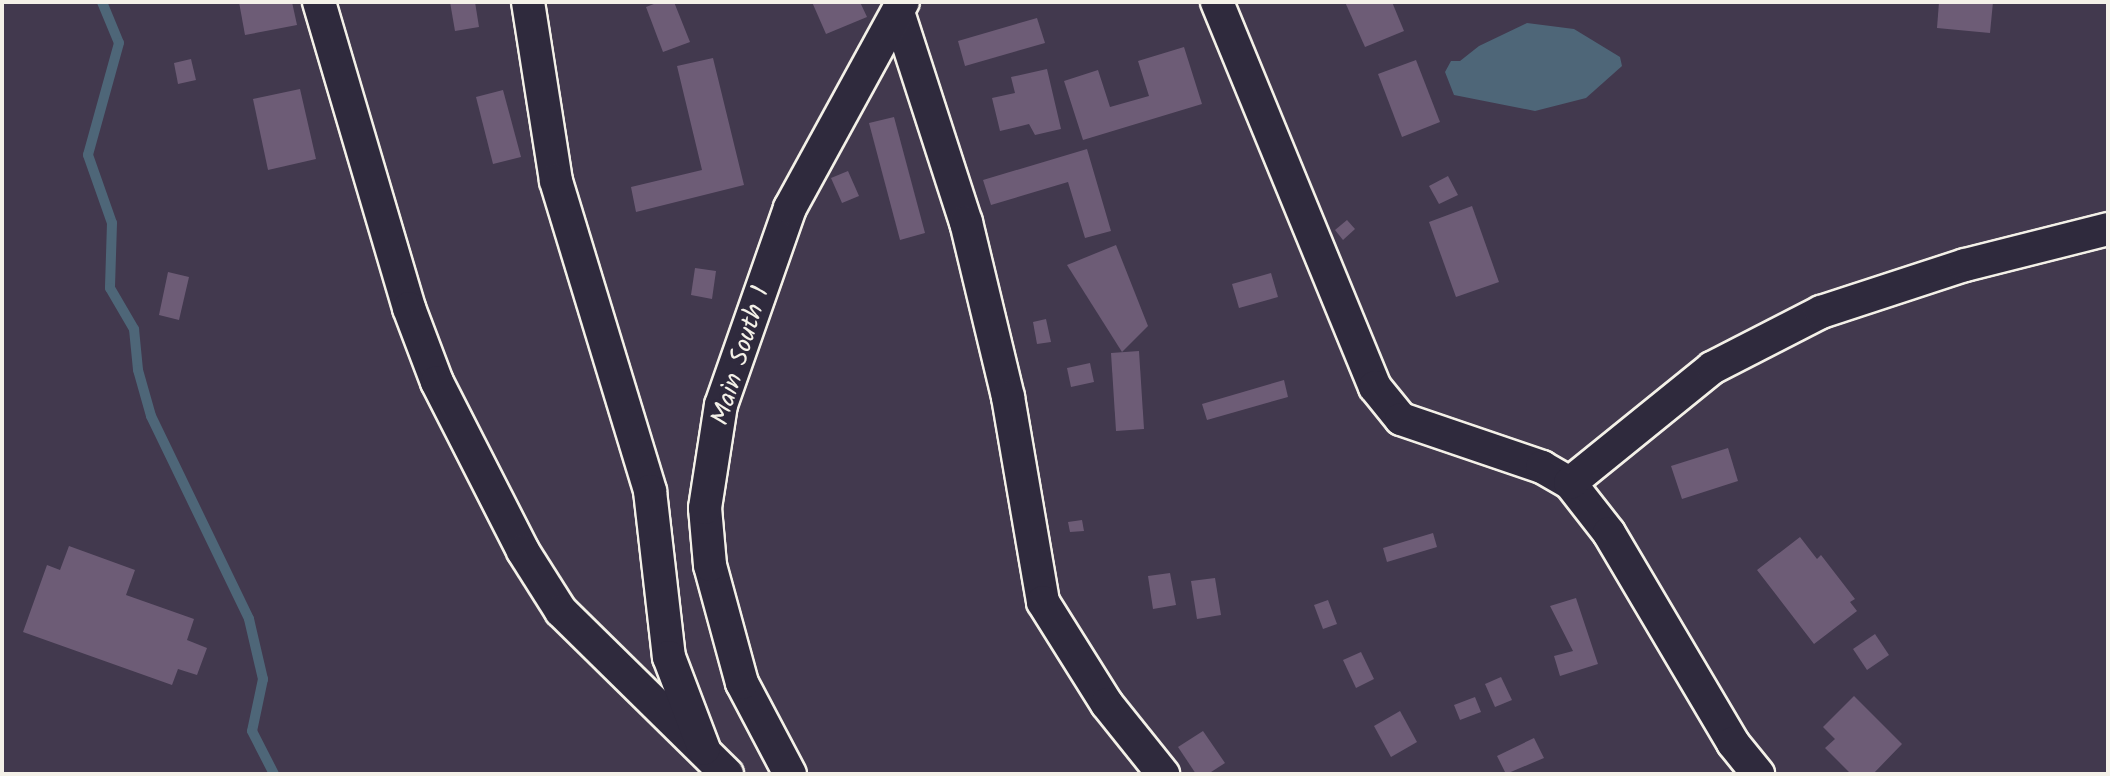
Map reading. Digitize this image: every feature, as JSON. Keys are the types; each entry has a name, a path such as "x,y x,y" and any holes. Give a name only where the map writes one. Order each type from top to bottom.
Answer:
{"street":[{"path":"319,2 409,308 437,382 523,551 561,611 717,765"},
{"path":"528,2 556,181 650,491 669,657 717,765"},
{"path":"1217,2 1375,387 1401,419 1542,467 1570,483 1609,533 1733,743 1758,774"},
{"path":"900,7 966,222 1008,397 1043,602 1107,704 1163,774"},
{"name":"Main South 1","path":"790,774 742,683 710,565 705,508 721,405 790,208 900,7"},
{"path":"1570,483 1712,368 1821,312 2107,219"}],"water":[{"path":"1527,23 1574,29 1620,57 1622,66 1586,98 1535,111 1454,95 1445,72 1451,61 1460,61 1479,46"}],"building":[{"path":"239,2 292,2 297,25 245,35"},
{"path":"450,2 475,2 479,27 455,31"},
{"path":"659,2 674,2 690,42 663,52 646,7"},
{"path":"812,2 860,2 867,17 826,34"},
{"path":"1345,2 1392,2 1404,31 1365,47"},
{"path":"1939,2 1993,2 1990,33 1937,28"},
{"path":"1037,18 1045,43 965,66 958,41"},
{"path":"1184,47 1202,104 1083,140 1064,81 1098,70 1110,107 1149,96 1138,61"},
{"path":"713,58 744,185 636,212 631,187 702,170 677,66"},
{"path":"191,59 196,80 178,84 174,63"},
{"path":"1416,60 1440,122 1402,137 1378,74"},
{"path":"1047,69 1061,129 1035,135 1029,124 1000,131 992,98 1015,93 1011,77"},
{"path":"300,89 316,159 268,170 253,99"},
{"path":"503,90 521,157 493,164 476,97"},
{"path":"894,117 925,233 900,240 869,123"},
{"path":"1087,149 1111,231 1085,238 1068,182 991,205 983,180"},
{"path":"848,171 859,196 842,203 831,178"},
{"path":"1448,176 1458,195 1439,204 1429,186"},
{"path":"1472,206 1499,282 1456,297 1429,222"},
{"path":"1347,220 1355,229 1343,240 1335,230"},
{"path":"1116,245 1148,326 1122,352 1067,265"},
{"path":"695,268 716,271 712,299 691,295"},
{"path":"168,272 189,277 179,320 159,315"},
{"path":"1271,273 1278,297 1239,308 1232,284"},
{"path":"1046,319 1051,342 1037,344 1033,322"},
{"path":"1139,351 1144,429 1116,431 1111,353"},
{"path":"1090,363 1094,382 1071,387 1067,368"},
{"path":"1284,380 1288,397 1207,420 1202,404"},
{"path":"1728,448 1738,481 1682,499 1671,466"},
{"path":"1082,520 1084,531 1070,532 1068,522"},
{"path":"1433,533 1437,547 1387,562 1383,548"},
{"path":"1800,537 1817,559 1821,555 1855,599 1850,602 1857,611 1814,644 1757,570"},
{"path":"69,546 135,570 126,595 194,619 187,640 207,648 197,675 178,669 172,685 23,632 47,565 60,570"},
{"path":"1170,573 1176,605 1153,609 1148,576"},
{"path":"1215,578 1221,615 1197,619 1191,581"},
{"path":"1576,598 1598,664 1560,676 1554,656 1573,651 1550,606"},
{"path":"1328,600 1337,624 1323,629 1314,605"},
{"path":"1875,634 1889,655 1867,670 1853,649"},
{"path":"1361,652 1374,679 1356,688 1343,660"},
{"path":"1501,677 1512,700 1495,707 1485,684"},
{"path":"1854,696 1902,744 1873,774 1851,774 1825,748 1835,739 1823,727"},
{"path":"1475,697 1481,712 1460,720 1454,705"},
{"path":"1400,711 1417,742 1391,757 1374,726"},
{"path":"1203,731 1225,763 1208,774 1196,774 1178,747"},
{"path":"1534,738 1544,758 1506,774 1497,756"}],"waterway":[{"path":"102,2 119,43 88,155 112,223 110,288 134,329 138,370 151,416 249,619 263,679 252,731 274,774"}]}
